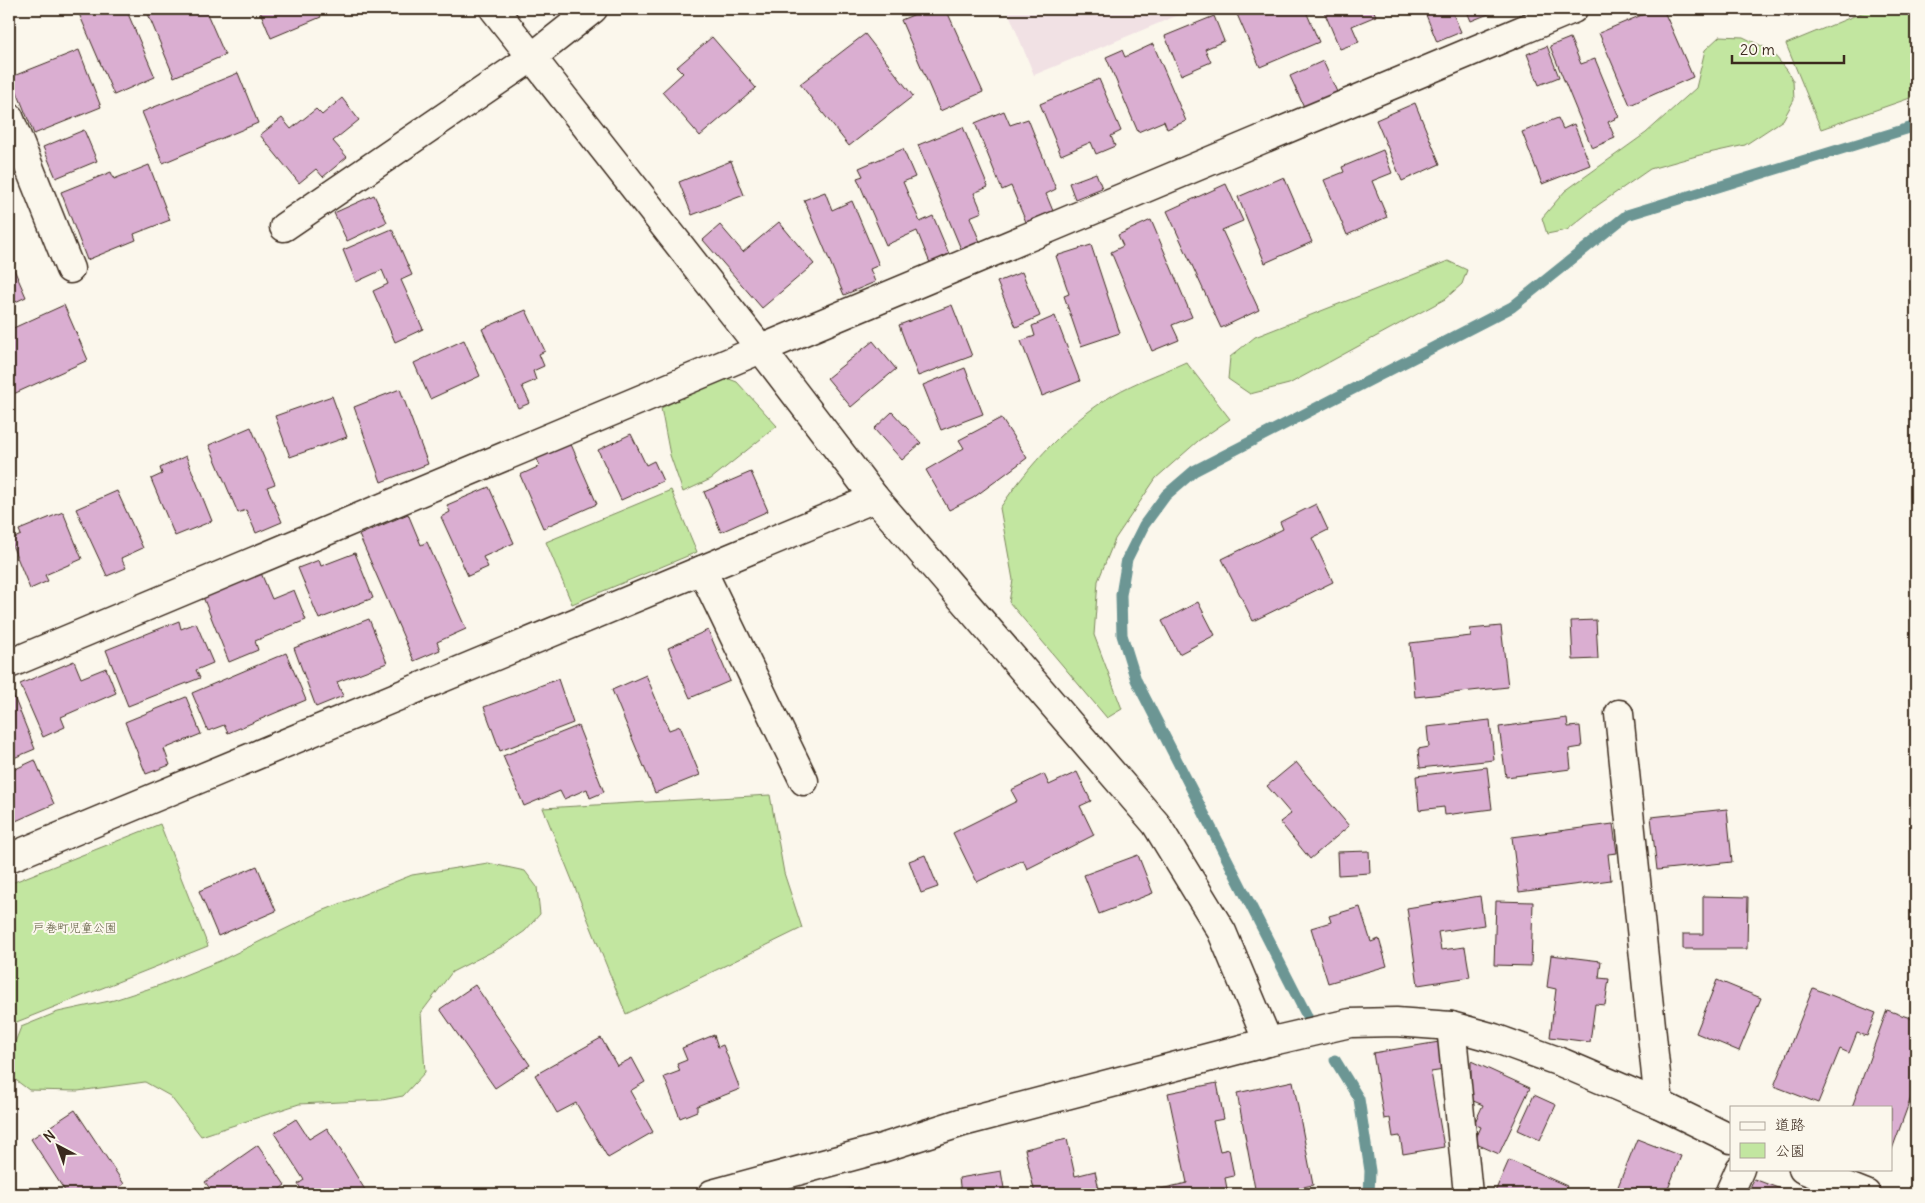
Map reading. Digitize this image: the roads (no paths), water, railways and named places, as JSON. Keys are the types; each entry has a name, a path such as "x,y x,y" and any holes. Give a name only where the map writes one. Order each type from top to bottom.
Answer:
{"street":[{"path":"494,9 761,349 874,498 1156,824 1222,932 1268,1042"},
{"path":"284,227 531,58 593,9"},
{"path":"9,664 1573,9"},
{"path":"9,117 70,269"},
{"path":"9,858 874,498"},
{"path":"702,570 804,781"},
{"path":"1620,714 1659,1104"},
{"path":"712,1194 879,1149 964,1122 1268,1042 1350,1023 1396,1022 1451,1026 1494,1038 1563,1063 1659,1104 1730,1139"},
{"path":"1451,1026 1468,1194"},
{"path":"1730,1194 1740,1170"},
{"path":"1806,1170 1866,1194"}],"waterway":[{"path":"1307,1016 1136,680 1122,635 1121,595 1127,559 1144,525 1166,495 1194,471 1512,307 1627,215 1916,126"},
{"path":"1335,1060 1359,1099 1370,1171 1369,1194"}],"park label":[{"name":"戸巻町児童公園","path":"75,928"}]}
